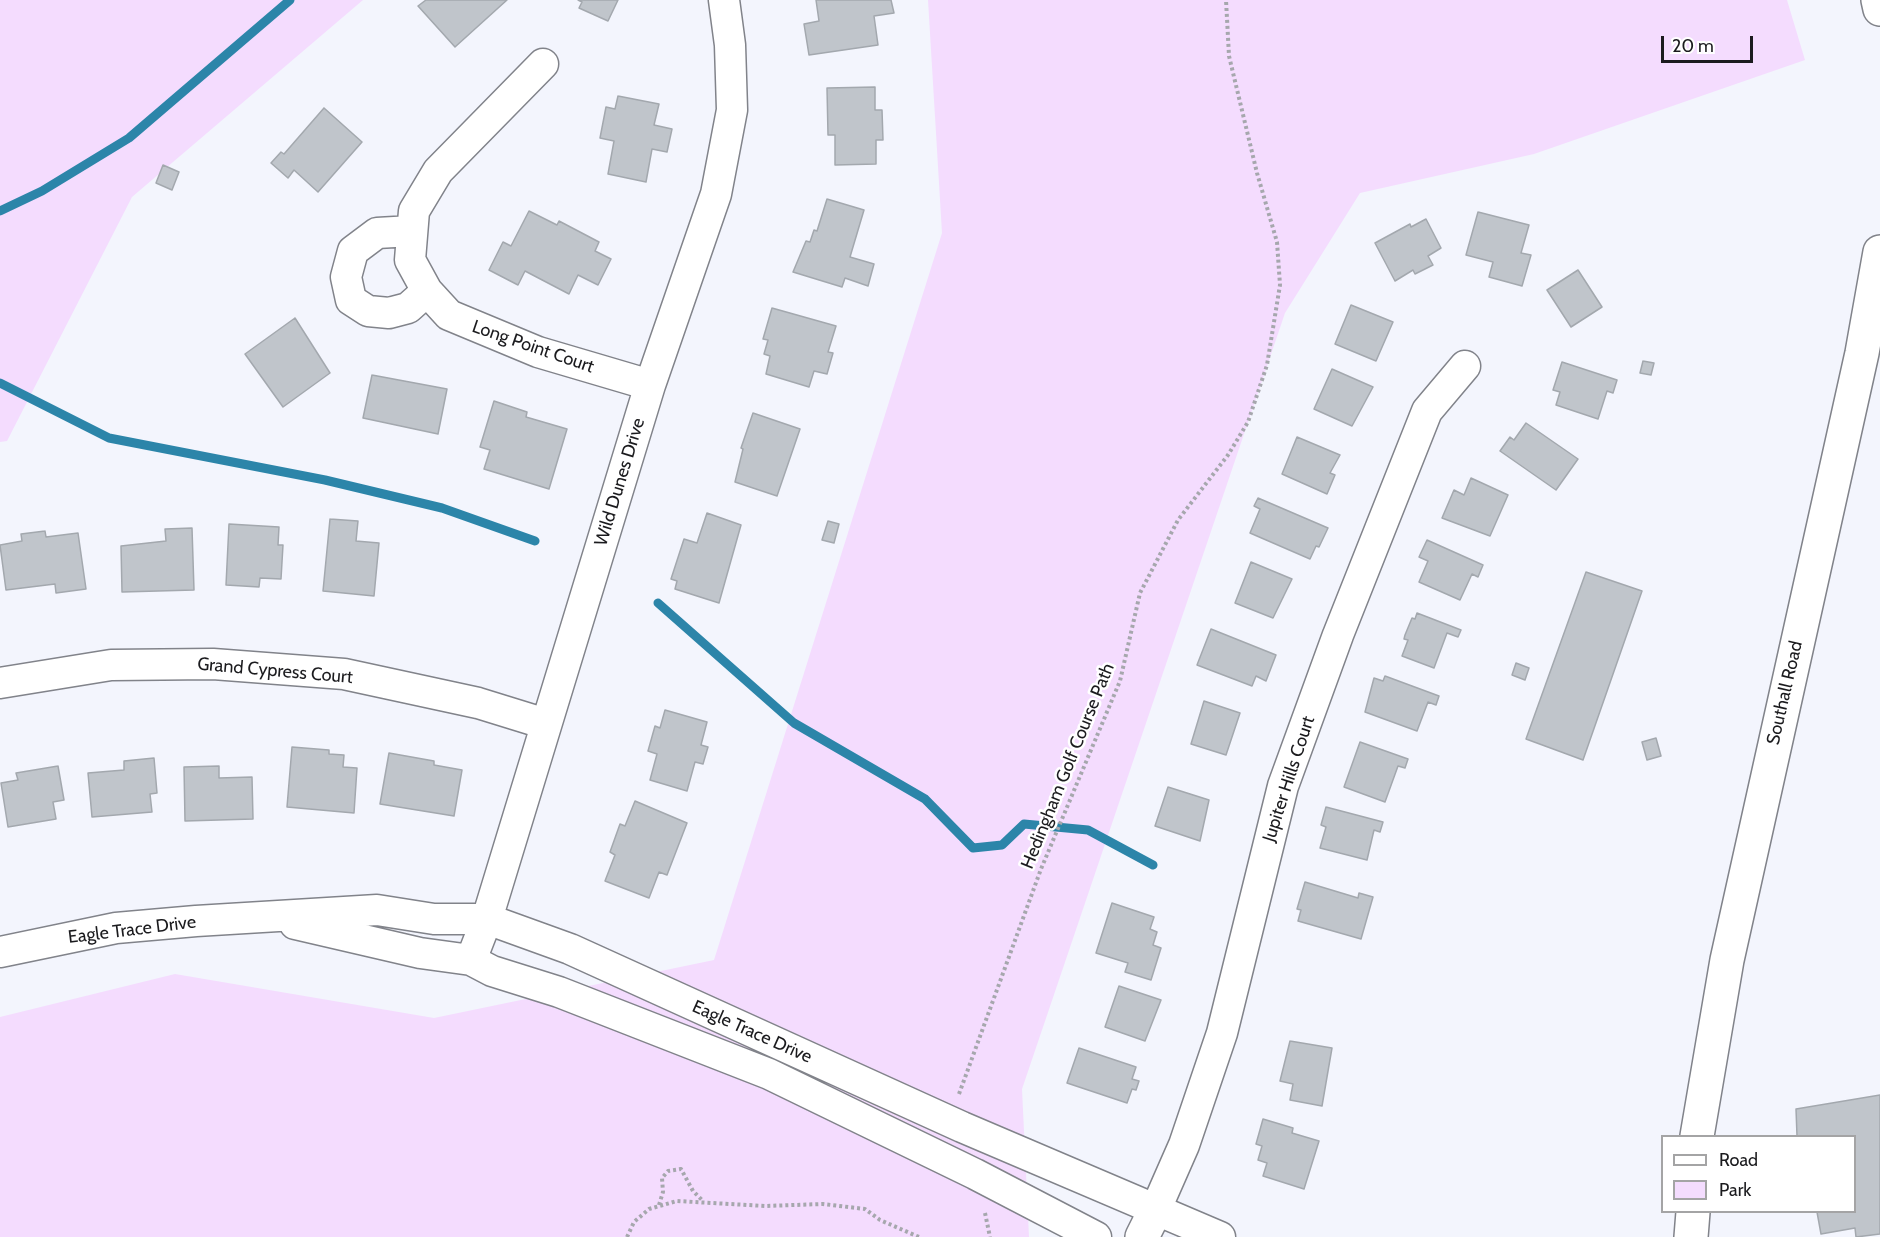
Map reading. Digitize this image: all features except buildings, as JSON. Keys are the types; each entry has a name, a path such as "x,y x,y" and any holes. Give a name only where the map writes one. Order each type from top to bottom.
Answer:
{"street":[{"name":"Wild Dunes Drive","path":"471,960 487,919 650,385 716,194 732,110 730,45 724,0"},
{"path":"1878,0 1880,9"},
{"name":"Long Point Court","path":"543,64 486,119 438,171 414,211 410,260 427,291 449,315 538,352 650,385"},
{"path":"412,231 377,233 353,251 346,278 351,300 368,311 389,313 408,308 427,291"},
{"name":"Southall Road","path":"1697,1135 1727,960 1862,353 1880,252"},
{"name":"Jupiter Hills Court","path":"1149,1224 1184,1145 1222,1033 1283,786 1338,635 1427,411 1465,366"},
{"name":"Grand Cypress Court","path":"0,683 111,665 213,664 344,674 478,704 546,724"},
{"name":"Eagle Trace Drive","path":"0,952 117,928 266,917 377,910 434,919 487,919 570,949 962,1128 1149,1224 1220,1237"},
{"name":"Eagle Trace Drive","path":"266,917 410,951 471,960 492,970 559,992 769,1074 975,1174 1095,1237"},
{"path":"1691,1237 1693,1213"}],"path":[{"name":"Hedingham Golf Course Path","path":"959,1099 985,1016 1041,869 1120,681 1140,593 1178,520 1228,455 1248,422 1267,365 1280,285 1277,242 1257,173 1229,56 1226,0"},
{"path":"659,1206 663,1192 662,1178 668,1171 681,1169 693,1191 703,1201"},
{"path":"627,1237 634,1222 650,1209 677,1201 765,1206 823,1204 864,1209 880,1220 919,1237"},
{"path":"982,1204 990,1237"}],"green space":[{"path":"0,0 363,0 132,197 7,441 0,442"},
{"path":"928,0 1787,0 1805,60 1534,154 1360,193 1285,313 1022,1089 1029,1237 0,1237 0,1017 175,974 434,1018 714,960 942,233"}],"waterway":[{"path":"0,211 42,191 129,138 290,0"},
{"path":"0,383 109,438 325,480 442,508 535,541"},
{"path":"658,603 794,723 925,799 973,848 1002,845 1024,824 1088,830 1153,865"}]}
